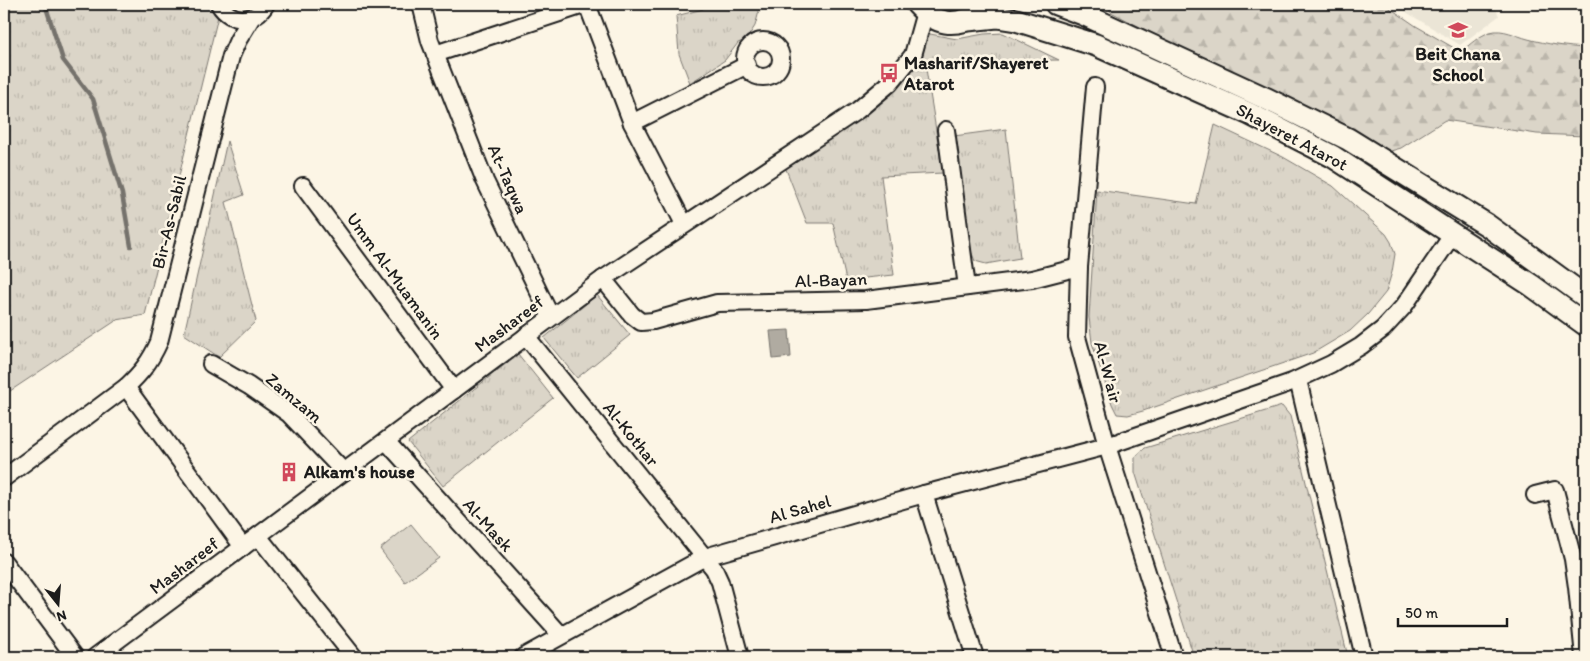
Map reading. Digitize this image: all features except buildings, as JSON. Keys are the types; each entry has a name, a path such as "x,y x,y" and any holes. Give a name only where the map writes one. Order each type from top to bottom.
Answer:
{"main road":[{"path":"968,20 980,14 989,4"},
{"name":"Shayeret Atarot","path":"1056,4 1083,14 1265,98 1348,139 1487,225 1586,297"},
{"name":"Shayeret Atarot","path":"921,8 934,19 946,22 957,23 997,17 1016,20 1096,45 1250,114 1332,156 1531,285 1586,325"}],"street":[{"name":"Bir-As-Sabil","path":"4,478 126,387 152,359 159,342 231,56 238,40 252,18 266,4"},
{"name":"At-Taqwa","path":"421,4 430,41 485,181 551,318"},
{"path":"435,54 587,4 632,123 684,224"},
{"name":"Bir-As-Sabil","path":"221,7 230,28 231,56"},
{"path":"221,7 235,18 252,18"},
{"name":"Mashareef","path":"95,657 603,279 858,110 890,83 913,55 921,8"},
{"path":"632,123 747,66"},
{"name":"Al-W'air","path":"1095,87 1079,267 1077,337 1106,446 1174,657"},
{"path":"946,130 967,287"},
{"name":"Umm Al-Muamanin","path":"303,186 454,390"},
{"name":"Al Sahel","path":"523,657 705,557 924,494 1106,446 1298,380 1353,351 1383,329 1404,306 1453,234"},
{"name":"Al-Bayan","path":"603,279 632,315 641,322 653,321 717,303 866,300 1032,279 1079,267"},
{"name":"Al-Kothar","path":"526,336 714,569 720,582 740,657"},
{"name":"Zamzam","path":"211,364 249,386 289,414 344,472"},
{"path":"1298,380 1364,657"},
{"path":"126,387 243,547"},
{"name":"Al-Mask","path":"386,441 561,635"},
{"path":"1535,495 1554,490 1573,558 1584,657"},
{"path":"924,494 975,657"},
{"path":"258,536 354,657"},
{"path":"4,562 75,657"}],"shaded area":[{"name":"Beit Chana School","path":"1393,4 1494,4 1499,16 1460,45"},
{"path":"789,330 791,357 773,359 770,331"}],"green space":[{"path":"4,4 221,4 145,315 117,320 4,395"},
{"path":"702,4 761,4 755,26 746,40 738,43 725,60 690,83 679,54 676,16 703,9"},
{"path":"1107,4 1384,4 1416,26 1461,52 1478,38 1495,31 1550,44 1586,48 1586,136 1537,134 1445,120 1401,148 1384,153 1111,12"},
{"path":"1003,33 1059,60 998,61 926,69 943,173 881,176 894,275 846,280 833,223 807,223 784,164 898,81 930,34 957,39"},
{"path":"1215,125 1283,157 1333,186 1386,234 1395,254 1386,292 1368,314 1350,331 1313,353 1143,411 1128,415 1117,414 1092,343 1089,317 1097,190 1196,204"},
{"path":"1006,129 1020,258 986,264 975,261 971,251 954,136"},
{"path":"227,141 244,195 226,202 256,321 219,357 184,334"},
{"path":"597,295 630,335 577,378 544,338"},
{"path":"518,354 553,398 443,486 408,442"},
{"path":"1282,406 1290,416 1348,657 1194,657 1135,472 1135,457 1145,448"},
{"path":"411,524 439,558 405,582 380,549"}],"waterway":[{"path":"45,4 63,60 93,99 122,194 131,246"}],"place":[{"name":"Beit Chana School","path":"1458,30"},
{"name":"Masharif/Shayeret Atarot","path":"889,73"},
{"name":"Alkam's house","path":"289,472"}]}
